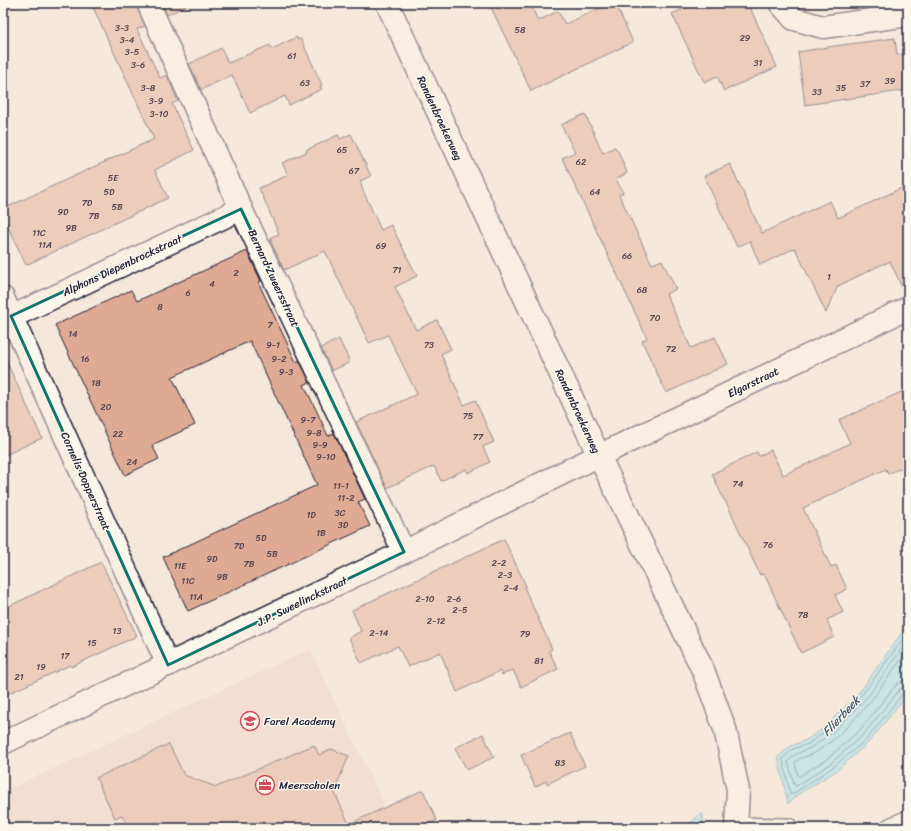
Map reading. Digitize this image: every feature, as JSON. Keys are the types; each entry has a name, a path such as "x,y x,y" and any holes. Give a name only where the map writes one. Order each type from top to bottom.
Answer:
{"street":[{"name":"Bernard Zweersstraat","path":"148,3 241,209 404,552"},
{"name":"Randenbroekerweg","path":"387,3 599,456 703,670 725,729 738,790 736,827"},
{"path":"780,3 794,19 823,26 908,15"},
{"name":"Alphons Diepenbrockstraat","path":"6,312 241,209"},
{"name":"Elgarstraat","path":"599,456 908,308"},
{"name":"Cornelis Dopperstraat","path":"6,312 168,665"},
{"name":"J.P. Sweelinckstraat","path":"3,743 404,552 599,456"}],"lane":[{"path":"890,828 908,820"},
{"path":"736,827 788,828"}],"highlighted area":[{"path":"241,209 404,552 168,665 11,316"}],"shaded area":[{"name":"Farel Academy","path":"310,649 395,828 3,828 3,792"}],"water":[{"name":"Flierbeek","path":"908,625 908,693 870,741 836,771 797,795 788,804 778,757 791,746 806,740 824,728 838,714 862,689"},
{"path":"702,813 704,828 684,828"}],"building":[{"path":"91,3 136,3 145,26 137,29 160,78 167,75 178,101 172,104 194,150 155,170 168,198 26,265 3,216 3,209 154,139"},
{"path":"162,3 192,3 167,15"},
{"path":"489,3 530,3 538,21 558,11 565,24 611,3 615,3 633,42 531,91"},
{"path":"695,3 748,3 777,67 724,91 717,76 704,82 672,14"},
{"path":"297,37 298,40 301,39 322,85 320,86 322,89 289,105 285,96 250,113 232,75 201,90 189,64 221,48 228,63 270,45 272,49"},
{"path":"895,38 897,55 908,53 908,90 805,105 798,52"},
{"path":"585,114 603,153 615,147 618,151 627,173 616,179 623,193 619,195 652,264 662,260 676,289 666,294 691,348 715,337 728,364 666,393 642,341 647,338 562,158 575,152 561,125"},
{"path":"351,134 371,176 360,181 381,230 391,225 417,276 395,287 416,330 437,320 451,349 441,354 464,405 475,400 494,442 483,447 490,462 468,473 466,469 441,481 434,466 387,488 356,422 417,394 388,335 369,343 325,251 284,270 270,240 272,240 271,237 279,234 259,188 288,175 282,163 307,152 306,150 338,135 340,139"},
{"path":"730,164 762,233 830,201 838,218 908,185 908,296 906,296 890,261 838,286 826,313 795,248 760,265 750,241 737,247 704,176"},
{"path":"247,251 261,281 259,282 260,286 296,362 299,360 310,382 304,385 328,436 334,433 365,499 358,502 370,526 188,611 163,557 317,485 250,341 172,377 195,425 152,445 159,459 125,475 55,325 131,290 137,301"},
{"path":"339,339 350,362 332,371 321,348"},
{"path":"3,354 42,438 3,456"},
{"path":"908,389 908,465 888,474 886,469 803,508 831,567 836,565 847,589 835,595 843,612 827,620 834,637 801,653 764,574 760,575 712,474 757,452 759,456 771,450 783,475 850,443 839,420"},
{"path":"504,539 526,586 524,587 552,649 549,651 558,669 521,687 513,670 502,675 500,671 457,692 440,652 408,667 398,646 361,663 349,638 361,631 352,610"},
{"path":"101,562 137,636 71,667 70,665 3,696 3,609"},
{"path":"570,733 585,766 547,784 546,781 535,787 521,755"},
{"path":"483,734 494,757 467,770 455,748"},
{"path":"169,744 184,775 216,787 314,745 319,755 331,749 349,756 334,791 349,824 423,790 437,820 421,828 128,828 122,815 115,818 96,778"}],"place":[{"name":"Farel Academy","path":"250,721"},
{"name":"Meerscholen","path":"265,785"}]}
